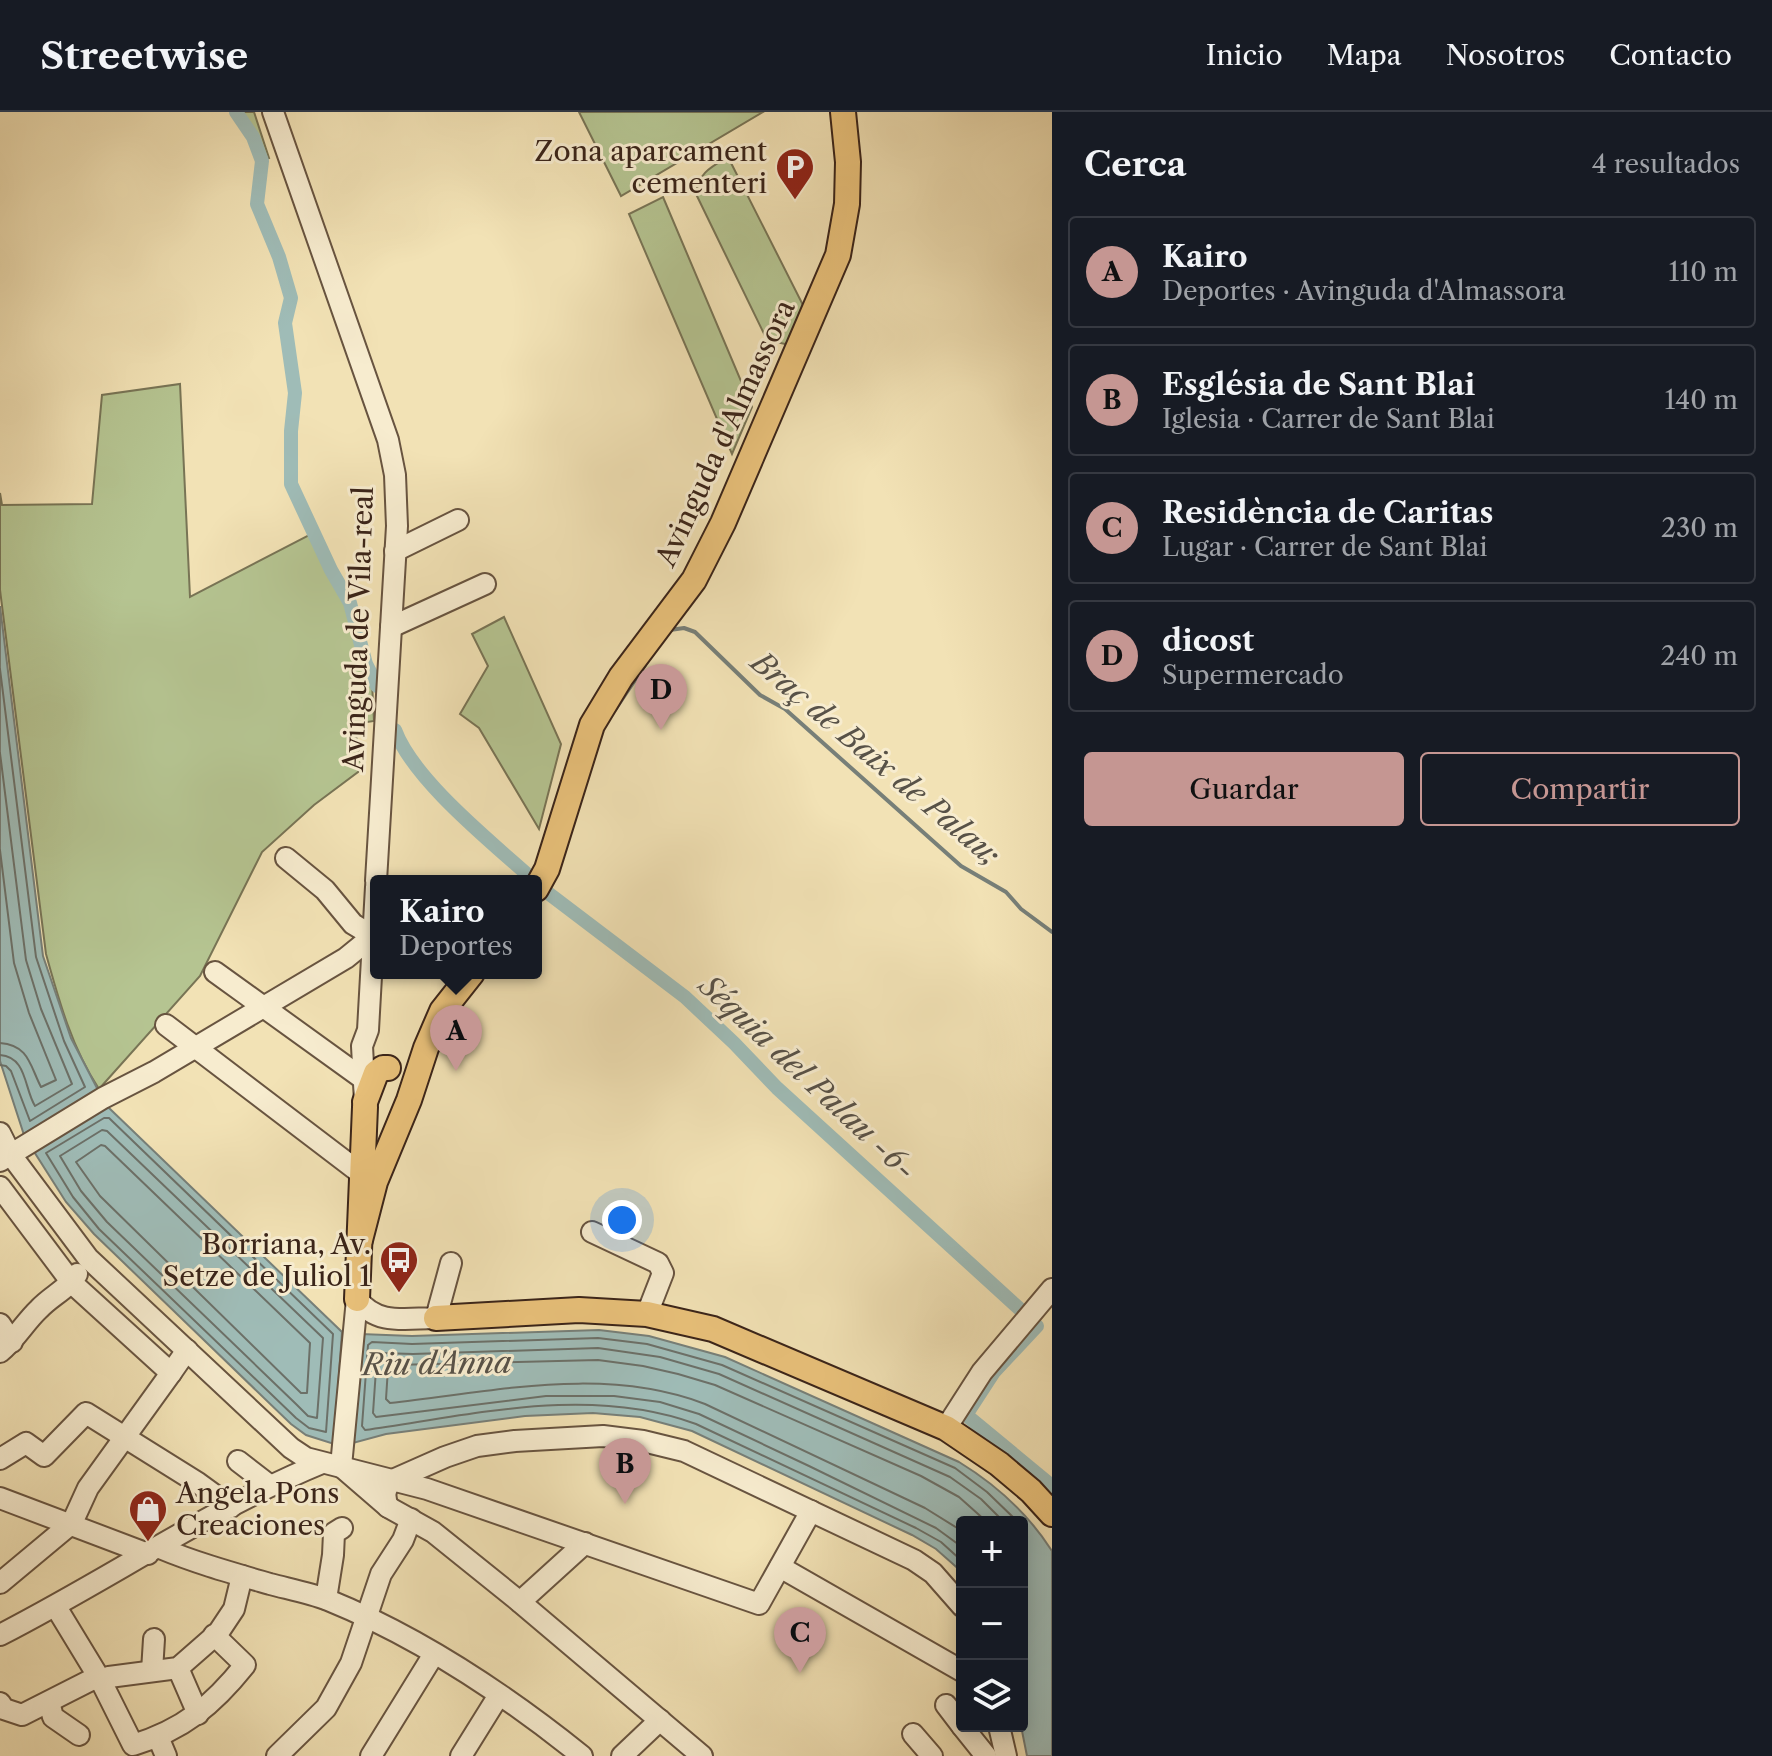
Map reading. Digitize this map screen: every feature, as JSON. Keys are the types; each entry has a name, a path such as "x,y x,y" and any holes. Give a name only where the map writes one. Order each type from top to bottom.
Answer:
{"main road":[{"name":"Avinguda d'Almassora","path":"542,878 592,725 621,677 694,580 723,523 838,255 847,204 848,162 843,112"},
{"path":"369,1178 404,1110 442,1011 467,979"},
{"path":"357,1299 360,1240 369,1178 364,1095 376,1073 414,1060 426,1048"},
{"path":"389,1068 404,1077 404,1110"},
{"path":"364,1095 371,1119 379,1124 404,1110"},
{"path":"436,1318 579,1310 647,1314 713,1329 946,1428 999,1464 1052,1514"}],"street":[{"name":"Avinguda de Vila-real","path":"273,112 388,440 395,475 395,551 376,875"},
{"path":"395,551 458,520"},
{"path":"391,627 485,584"},
{"path":"286,858 325,890 353,924 370,934"},
{"path":"13,1153 352,955 370,939"},
{"path":"352,955 370,967"},
{"path":"215,972 264,1007 364,1095"},
{"path":"364,1095 362,1046 368,1030 371,979"},
{"path":"166,1025 369,1178"},
{"path":"368,1030 374,1053 389,1068"},
{"path":"0,1133 88,1258 291,1448 306,1458 427,1489 759,1604 811,1511"},
{"path":"0,1187 72,1283 171,1373"},
{"path":"592,1232 658,1263 663,1273 647,1314"},
{"path":"6,1347 39,1308 72,1283 88,1258"},
{"path":"357,1299 367,1312 380,1318 436,1318 451,1263"},
{"path":"946,1428 982,1372 1052,1289"},
{"path":"0,1635 56,1607 269,1485 332,1465 344,1445 357,1299"},
{"path":"0,1324 6,1347"},
{"path":"72,1523 72,1517 88,1488 187,1350"},
{"path":"0,1459 26,1443 44,1456 86,1413 126,1436 231,1507"},
{"path":"388,1507 384,1496 393,1480 475,1447 515,1441 603,1436 643,1441 684,1451 914,1560 933,1573 956,1599"},
{"path":"238,1461 269,1485"},
{"path":"332,1465 388,1507 433,1532 702,1756"},
{"path":"277,1756 326,1708 351,1663 381,1574 403,1540 411,1519 429,1509 427,1489"},
{"path":"0,1498 154,1551 326,1599 434,1654 499,1695 556,1748 582,1756"},
{"path":"0,1583 72,1523"},
{"path":"326,1599 334,1533 342,1528"},
{"path":"520,1602 585,1543"},
{"path":"780,1567 956,1668"},
{"path":"0,1703 4,1709 22,1715 93,1679 101,1681 109,1677 178,1668 218,1633 234,1609 242,1576"},
{"path":"56,1607 101,1681 133,1745 162,1747 220,1696 245,1665 214,1635"},
{"path":"152,1671 154,1639"},
{"path":"371,1756 434,1654"},
{"path":"178,1668 198,1714"},
{"path":"461,1756 499,1695"},
{"path":"49,1702 53,1717 79,1735"},
{"path":"946,1705 956,1718"},
{"path":"622,1756 660,1720"},
{"path":"967,1732 986,1756"},
{"path":"1000,1732 1006,1756"},
{"path":"913,1734 932,1756"}],"green space":[{"path":"237,112 254,112 269,158 262,160 254,137"},
{"path":"579,112 763,112 621,196"},
{"path":"728,157 807,313 794,342 785,344 767,340 696,194 703,176"},
{"path":"663,197 752,407 732,454 629,214"},
{"path":"180,384 190,597 313,533 355,619 372,683 374,721 354,724 362,769 314,805 262,852 200,976 99,1089 74,1041 46,954 0,590 0,493 2,505 92,504 102,395"},
{"path":"504,617 561,744 539,829 479,728 460,714 488,666 472,634"}],"water":[{"path":"0,606 43,956 71,1038 98,1090 24,1135 0,1061"},
{"path":"108,1107 342,1332 334,1444 306,1435 291,1424 94,1234 66,1202 33,1150"},
{"name":"Riu d'Anna","path":"599,1330 649,1336 725,1357 959,1462 985,1480 1024,1516 956,1516 956,1567 936,1549 912,1535 692,1431 640,1417 593,1413 525,1416 386,1434 353,1443 361,1334 412,1336"},
{"path":"1028,1520 1052,1551 1052,1756 1027,1756 1022,1732 1028,1732"}],"waterway":[{"name":"Séquia del Palau -6-","path":"236,112 253,137 262,161 257,204 279,257 291,298 285,323 295,393 291,484 350,603 366,664 377,686"},
{"name":"Braç de Baix de Palau;","path":"670,630 684,628 695,632 760,695 785,709 961,866 1006,892 1021,909 1052,932"},
{"path":"615,710 645,665"},
{"name":"Séquia del Palau -6-","path":"395,730 404,749 435,788 528,875"},
{"name":"Séquia del Palau -6-","path":"548,893 685,997 777,1088 1023,1312"},
{"name":"Séquia del Palau -6-","path":"1037,1326 994,1372 966,1415 1052,1486"}],"place":[{"name":"Zona aparcament cementeri","path":"795,201"},
{"name":"dicost","path":"661,730"},
{"name":"Kairo","path":"456,1071"},
{"name":"Borriana, Av. Setze de Juliol 1","path":"399,1294"},
{"name":"Església de Sant Blai","path":"625,1504"},
{"name":"Angela Pons Creaciones","path":"148,1543"},
{"name":"Residència de Caritas","path":"800,1673"}]}
